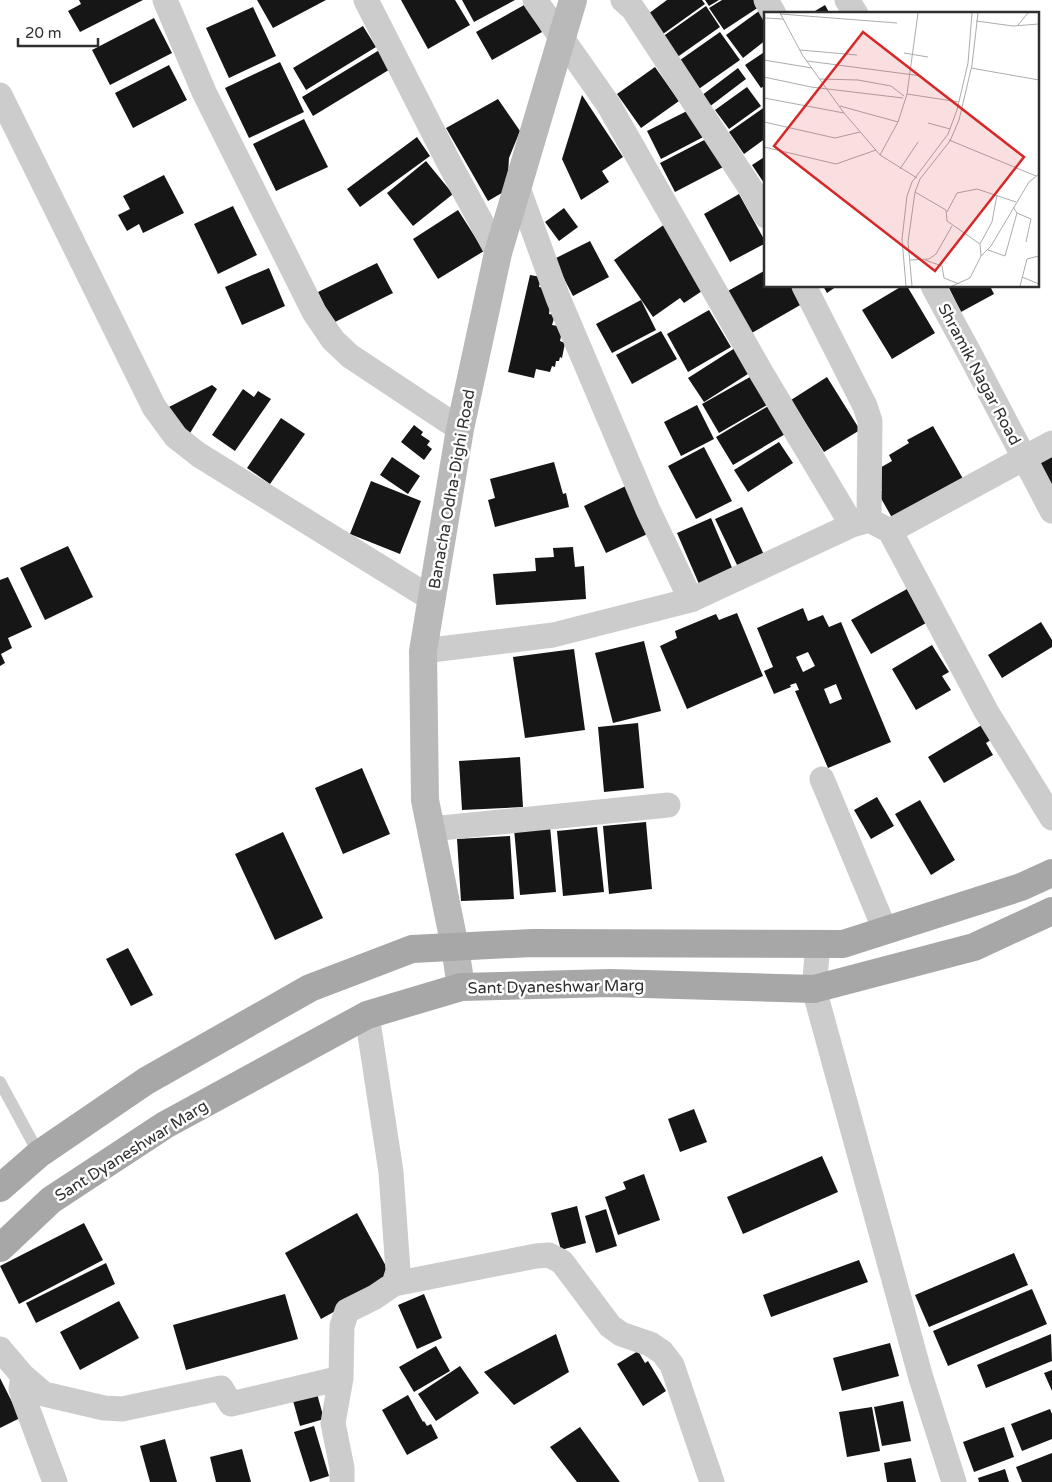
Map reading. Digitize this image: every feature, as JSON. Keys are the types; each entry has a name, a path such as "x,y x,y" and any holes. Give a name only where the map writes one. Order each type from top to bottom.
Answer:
{"main road":[{"path":"0,1188 39,1154 146,1081 310,988 412,949 532,943 843,944 1021,887 1052,873"},
{"name":"Sant Dyaneshwar Marg","path":"0,1248 51,1200 165,1125 367,1015 461,987 610,983 814,989 974,947 1052,910"}],"street":[{"path":"164,0 204,92 314,312 333,340 350,356 460,429"},
{"path":"366,0 449,163 498,253"},
{"path":"535,0 561,40 608,104 762,374 871,526 1052,818"},
{"name":"Banacha Odha-Dighi Road","path":"461,987 455,947 425,800 423,652 460,429 498,253 573,0"},
{"path":"623,0 633,9 751,189 764,212"},
{"path":"766,0 773,12"},
{"path":"847,0 855,12"},
{"path":"0,95 154,407 176,437 199,455 432,599"},
{"path":"518,188 558,298 648,510 691,600"},
{"path":"805,288 866,406 870,421 871,526"},
{"name":"Shramik Nagar Road","path":"423,652 553,634 691,600 871,526 1025,458 934,288"},
{"path":"1052,443 1025,458 1052,511"},
{"path":"822,780 885,930"},
{"path":"431,829 668,805"},
{"path":"818,944 814,989 919,1369 954,1482"},
{"path":"367,1015 391,1172 398,1271 394,1284"},
{"path":"342,1482 342,1468 334,1423 341,1378 342,1326 347,1311 375,1297 394,1284 549,1255 562,1262 610,1326 621,1334 650,1344 662,1352 672,1365 712,1482"},
{"path":"0,1349 23,1376 44,1394 104,1408 122,1409 221,1388 231,1404 341,1378"},
{"path":"23,1376 22,1389 24,1399 56,1482"}],"lane":[{"path":"0,1082 39,1154"}],"building":[{"path":"79,0 143,0 80,32 68,11 81,4"},
{"path":"257,0 326,0 273,28"},
{"path":"401,0 455,0 470,25 428,49"},
{"path":"462,0 515,0 474,22"},
{"path":"667,0 702,0 705,4 663,34 648,14"},
{"path":"705,0 719,0 709,6"},
{"path":"722,0 759,0 762,5 724,30 709,8"},
{"path":"526,4 542,32 492,60 476,32"},
{"path":"825,5 829,12 813,12"},
{"path":"706,6 720,27 676,58 662,37"},
{"path":"253,7 276,56 229,78 206,28"},
{"path":"759,11 764,17 764,42 743,58 726,35"},
{"path":"154,18 172,53 110,85 92,50"},
{"path":"363,26 376,47 306,90 293,68"},
{"path":"720,32 740,60 693,93 673,65"},
{"path":"381,49 392,68 313,116 302,97"},
{"path":"764,52 764,86 761,88 745,65"},
{"path":"280,62 304,112 249,138 225,88"},
{"path":"169,65 187,100 133,128 115,93"},
{"path":"655,67 679,101 641,128 617,94"},
{"path":"738,68 746,79 709,107 701,96"},
{"path":"747,87 761,106 729,129 715,110"},
{"path":"582,95 623,157 602,171 609,182 581,200 562,159"},
{"path":"498,99 520,131 509,158 507,190 488,201 446,128"},
{"path":"695,107 709,134 661,159 647,131"},
{"path":"764,107 764,139 744,154 729,132"},
{"path":"304,119 328,167 276,191 253,144"},
{"path":"712,136 727,165 675,192 660,163"},
{"path":"417,137 430,156 360,207 347,189"},
{"path":"764,157 764,183 752,165"},
{"path":"426,161 453,194 413,226 387,193"},
{"path":"164,175 184,213 143,233 139,224 127,231 118,215 130,209 123,196"},
{"path":"739,194 764,239 764,244 730,262 704,214"},
{"path":"233,206 257,255 218,274 194,224"},
{"path":"564,208 578,227 559,241 545,222"},
{"path":"458,210 484,251 438,279 413,239"},
{"path":"665,224 702,291 684,303 680,298 653,317 614,260"},
{"path":"590,241 609,277 573,296 554,259"},
{"path":"377,263 393,293 333,323 318,292"},
{"path":"269,268 285,306 242,325 225,287"},
{"path":"764,271 764,288 793,288 802,304 750,334 726,292"},
{"path":"530,275 541,277 539,287 545,288 550,306 549,314 555,315 552,325 563,327 560,341 565,343 562,358 560,357 559,361 556,361 555,367 552,366 550,372 536,369 534,378 508,372"},
{"path":"824,288 834,288 827,293"},
{"path":"899,288 908,288 935,333 892,359 862,310"},
{"path":"949,288 991,288 994,294 961,312"},
{"path":"641,300 656,330 612,353 596,324"},
{"path":"709,310 731,347 688,372 667,334"},
{"path":"661,331 677,359 632,384 616,355"},
{"path":"735,348 751,372 704,402 688,378"},
{"path":"750,377 767,405 719,433 702,404"},
{"path":"827,377 860,430 824,452 791,400"},
{"path":"212,385 217,389 187,438 163,410"},
{"path":"243,389 254,397 258,391 271,399 235,451 212,435"},
{"path":"697,405 714,439 681,456 664,422"},
{"path":"770,405 787,433 733,465 716,437"},
{"path":"281,418 305,434 270,484 247,468"},
{"path":"414,425 423,432 421,435 430,441 427,445 432,449 424,460 401,442"},
{"path":"933,426 966,484 895,523 878,493 882,490 875,478 878,469 892,461 889,455 909,443 907,440"},
{"path":"779,442 793,463 748,492 734,470"},
{"path":"704,447 732,501 696,519 668,466"},
{"path":"1052,450 1052,488 1036,460"},
{"path":"392,457 420,476 408,494 380,475"},
{"path":"554,462 563,494 566,493 569,507 495,527 488,500 495,498 490,479"},
{"path":"371,481 421,501 400,554 350,534"},
{"path":"632,483 654,531 606,553 584,506"},
{"path":"742,507 765,557 739,569 715,519"},
{"path":"711,518 733,570 699,584 677,533"},
{"path":"68,546 93,597 45,620 20,568"},
{"path":"573,547 575,567 584,566 586,599 496,605 493,574 536,571 535,558 554,557 553,548"},
{"path":"8,577 32,627 8,638 12,648 1,654 5,663 0,666 0,580"},
{"path":"907,589 926,623 871,654 851,620"},
{"path":"803,608 808,621 823,615 829,627 841,622 891,742 828,768 795,691 799,690 796,683 774,694 764,671 773,667 757,628","holes":["808,652 815,666 803,672 796,657","836,684 842,699 830,704 824,689"]},
{"path":"737,613 763,676 687,709 660,646 677,638 675,631 716,614 719,620"},
{"path":"1041,622 1052,640 1052,647 1002,678 988,655"},
{"path":"644,641 661,711 613,723 595,653"},
{"path":"932,645 949,672 942,676 951,690 916,710 892,669"},
{"path":"574,649 585,730 525,738 513,657"},
{"path":"638,723 644,788 604,792 598,727"},
{"path":"985,723 994,738 986,743 993,755 944,783 928,757"},
{"path":"520,757 523,807 462,810 459,761"},
{"path":"362,768 390,834 343,854 315,788"},
{"path":"877,797 894,826 871,839 854,810"},
{"path":"920,800 955,860 931,875 895,814"},
{"path":"646,822 652,889 609,894 603,826"},
{"path":"550,826 556,892 520,895 514,829"},
{"path":"597,827 604,892 563,896 557,831"},
{"path":"283,832 323,918 275,940 235,854"},
{"path":"510,836 514,899 461,901 457,839"},
{"path":"128,948 153,995 131,1006 106,959"},
{"path":"694,1109 707,1142 680,1152 668,1119"},
{"path":"822,1156 838,1192 743,1234 727,1197"},
{"path":"644,1174 660,1220 618,1235 605,1197 626,1189 623,1182"},
{"path":"577,1206 586,1243 561,1250 551,1213"},
{"path":"606,1209 617,1246 596,1253 585,1216"},
{"path":"357,1213 393,1279 321,1319 285,1253"},
{"path":"84,1223 103,1260 19,1304 0,1266"},
{"path":"1014,1253 1028,1285 929,1327 915,1295"},
{"path":"859,1260 868,1282 771,1317 763,1295"},
{"path":"106,1263 115,1284 36,1323 26,1303"},
{"path":"1032,1289 1047,1324 948,1366 933,1331"},
{"path":"285,1294 298,1339 186,1370 173,1325"},
{"path":"424,1294 442,1338 417,1349 398,1305"},
{"path":"119,1301 139,1338 80,1370 60,1332"},
{"path":"556,1334 569,1372 514,1405 484,1372"},
{"path":"1051,1334 1052,1361 986,1388 977,1365"},
{"path":"890,1343 899,1376 842,1391 833,1358"},
{"path":"436,1346 450,1371 414,1392 399,1367"},
{"path":"638,1351 645,1363 648,1361 666,1391 643,1406 617,1364"},
{"path":"460,1366 479,1393 436,1421 418,1394"},
{"path":"1052,1370 1052,1391 1044,1373"},
{"path":"0,1378 20,1418 0,1428"},
{"path":"316,1390 324,1419 300,1426 292,1397"},
{"path":"408,1395 423,1422 427,1426 431,1424 438,1438 407,1455 382,1410"},
{"path":"903,1401 911,1441 882,1446 874,1407"},
{"path":"872,1407 880,1451 847,1457 839,1412"},
{"path":"1050,1409 1052,1414 1052,1439 1022,1451 1011,1424"},
{"path":"314,1426 329,1476 310,1482 294,1432"},
{"path":"580,1427 620,1482 577,1482 550,1447"},
{"path":"1004,1427 1014,1457 974,1472 963,1442"},
{"path":"165,1439 177,1482 150,1482 140,1446"},
{"path":"242,1449 251,1482 216,1482 210,1457"},
{"path":"1052,1453 1052,1482 1022,1482 1016,1467"},
{"path":"911,1458 916,1482 887,1482 884,1463"},
{"path":"1005,1469 1009,1482 979,1482 978,1478"}]}
